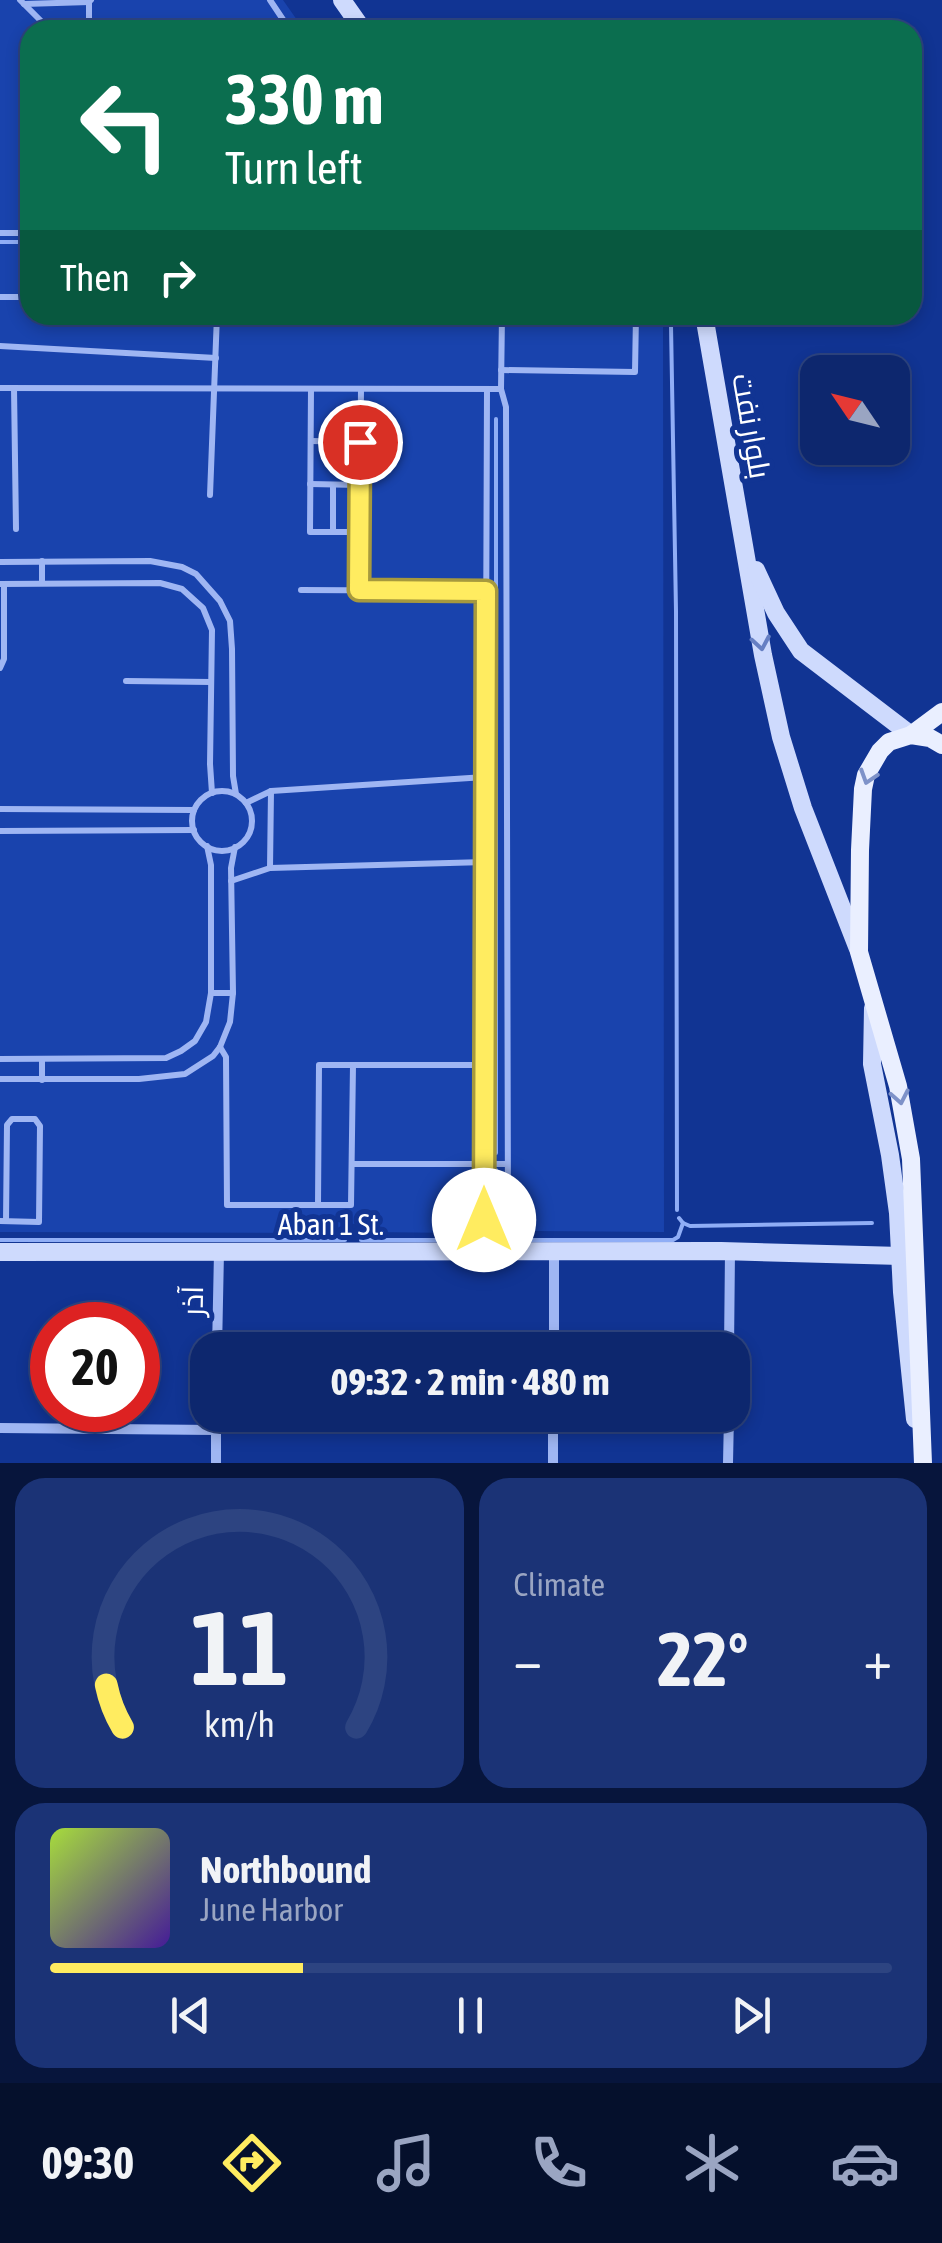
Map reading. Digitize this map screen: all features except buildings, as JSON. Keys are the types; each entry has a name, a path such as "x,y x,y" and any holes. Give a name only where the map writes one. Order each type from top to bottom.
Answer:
{"main road":[{"path":"922,1463 911,1159 898,1086 859,952 860,850 863,789 880,751 942,712"},
{"path":"910,735 930,738 942,745"}],"street":[{"name":"بلوار نفت","path":"706,325 745,547"},
{"path":"745,547 776,613 801,652 910,735"},
{"path":"745,547 781,737 803,808 859,952"},
{"path":"873,1002 872,1064 890,1155 902,1256 908,1363 922,1463"},
{"path":"554,1251 554,1332"},
{"path":"729,1332 730,1251"},
{"name":"Aban 1 St.","path":"0,1252 730,1251 902,1256"},
{"name":"آذر","path":"217,1332 219,1252"},
{"path":"0,1428 190,1430"},
{"path":"216,1432 216,1463"},
{"path":"553,1432 553,1463"},
{"path":"728,1463 729,1432"}],"lane":[{"path":"22,2 90,1"},
{"path":"22,2 40,20"},
{"path":"210,495 218,325"},
{"path":"502,325 501,389 506,408 508,1221"},
{"path":"501,370 634,372 636,325"},
{"path":"0,346 216,358"},
{"path":"0,388 501,389"},
{"path":"14,388 16,529"},
{"path":"311,389 310,532 360,532"},
{"path":"359,590 361,389"},
{"path":"484,1220 487,389"},
{"path":"311,442 360,442"},
{"path":"310,484 360,485"},
{"path":"333,485 333,532"},
{"path":"42,561 42,584"},
{"path":"0,562 150,561 196,574 220,601 230,621 232,776 236,794"},
{"path":"0,668 4,659 2,584 160,583 182,589 203,608 212,630 212,793"},
{"path":"301,590 486,591"},
{"path":"126,681 211,682"},
{"path":"246,803 271,791 486,777"},
{"path":"270,868 271,791"},
{"path":"212,793 236,794 252,816 252,826 243,842 235,848 216,850 206,846 194,830 194,810 212,793"},
{"path":"0,810 194,810"},
{"path":"0,831 194,830"},
{"path":"0,1059 166,1058 195,1041 206,1022 211,993 211,864 206,846"},
{"path":"0,1079 139,1080 185,1074 213,1056 230,1022 233,994 231,881 235,848"},
{"path":"231,881 270,868 485,862"},
{"path":"211,993 233,994"},
{"path":"220,1046 226,1057 226,1204 351,1205 353,1065"},
{"path":"42,1059 42,1080"},
{"path":"318,1205 319,1065 484,1066"},
{"path":"12,1119 35,1119 40,1126 38,1222 3,1221 8,1125 12,1119"},
{"path":"352,1164 507,1164"}],"shaded area":[{"path":"0,0 283,0 297,20 20,20 20,325 663,325 664,1232 531,1231 521,1221 470,1220 459,1233 369,1232 346,1223 329,1233 0,1232"}],"waterway":[{"path":"0,242 20,242"},
{"path":"671,325 676,611 677,1210"},
{"path":"496,419 496,1153"},
{"path":"496,1170 496,1215"},
{"path":"679,1218 690,1226 872,1223"},
{"path":"523,1240 673,1240 683,1223"},
{"path":"0,1240 345,1240"},
{"path":"361,1240 474,1240"}],"route":[{"path":"360,442 359,590 486,591 484,1220"}]}
